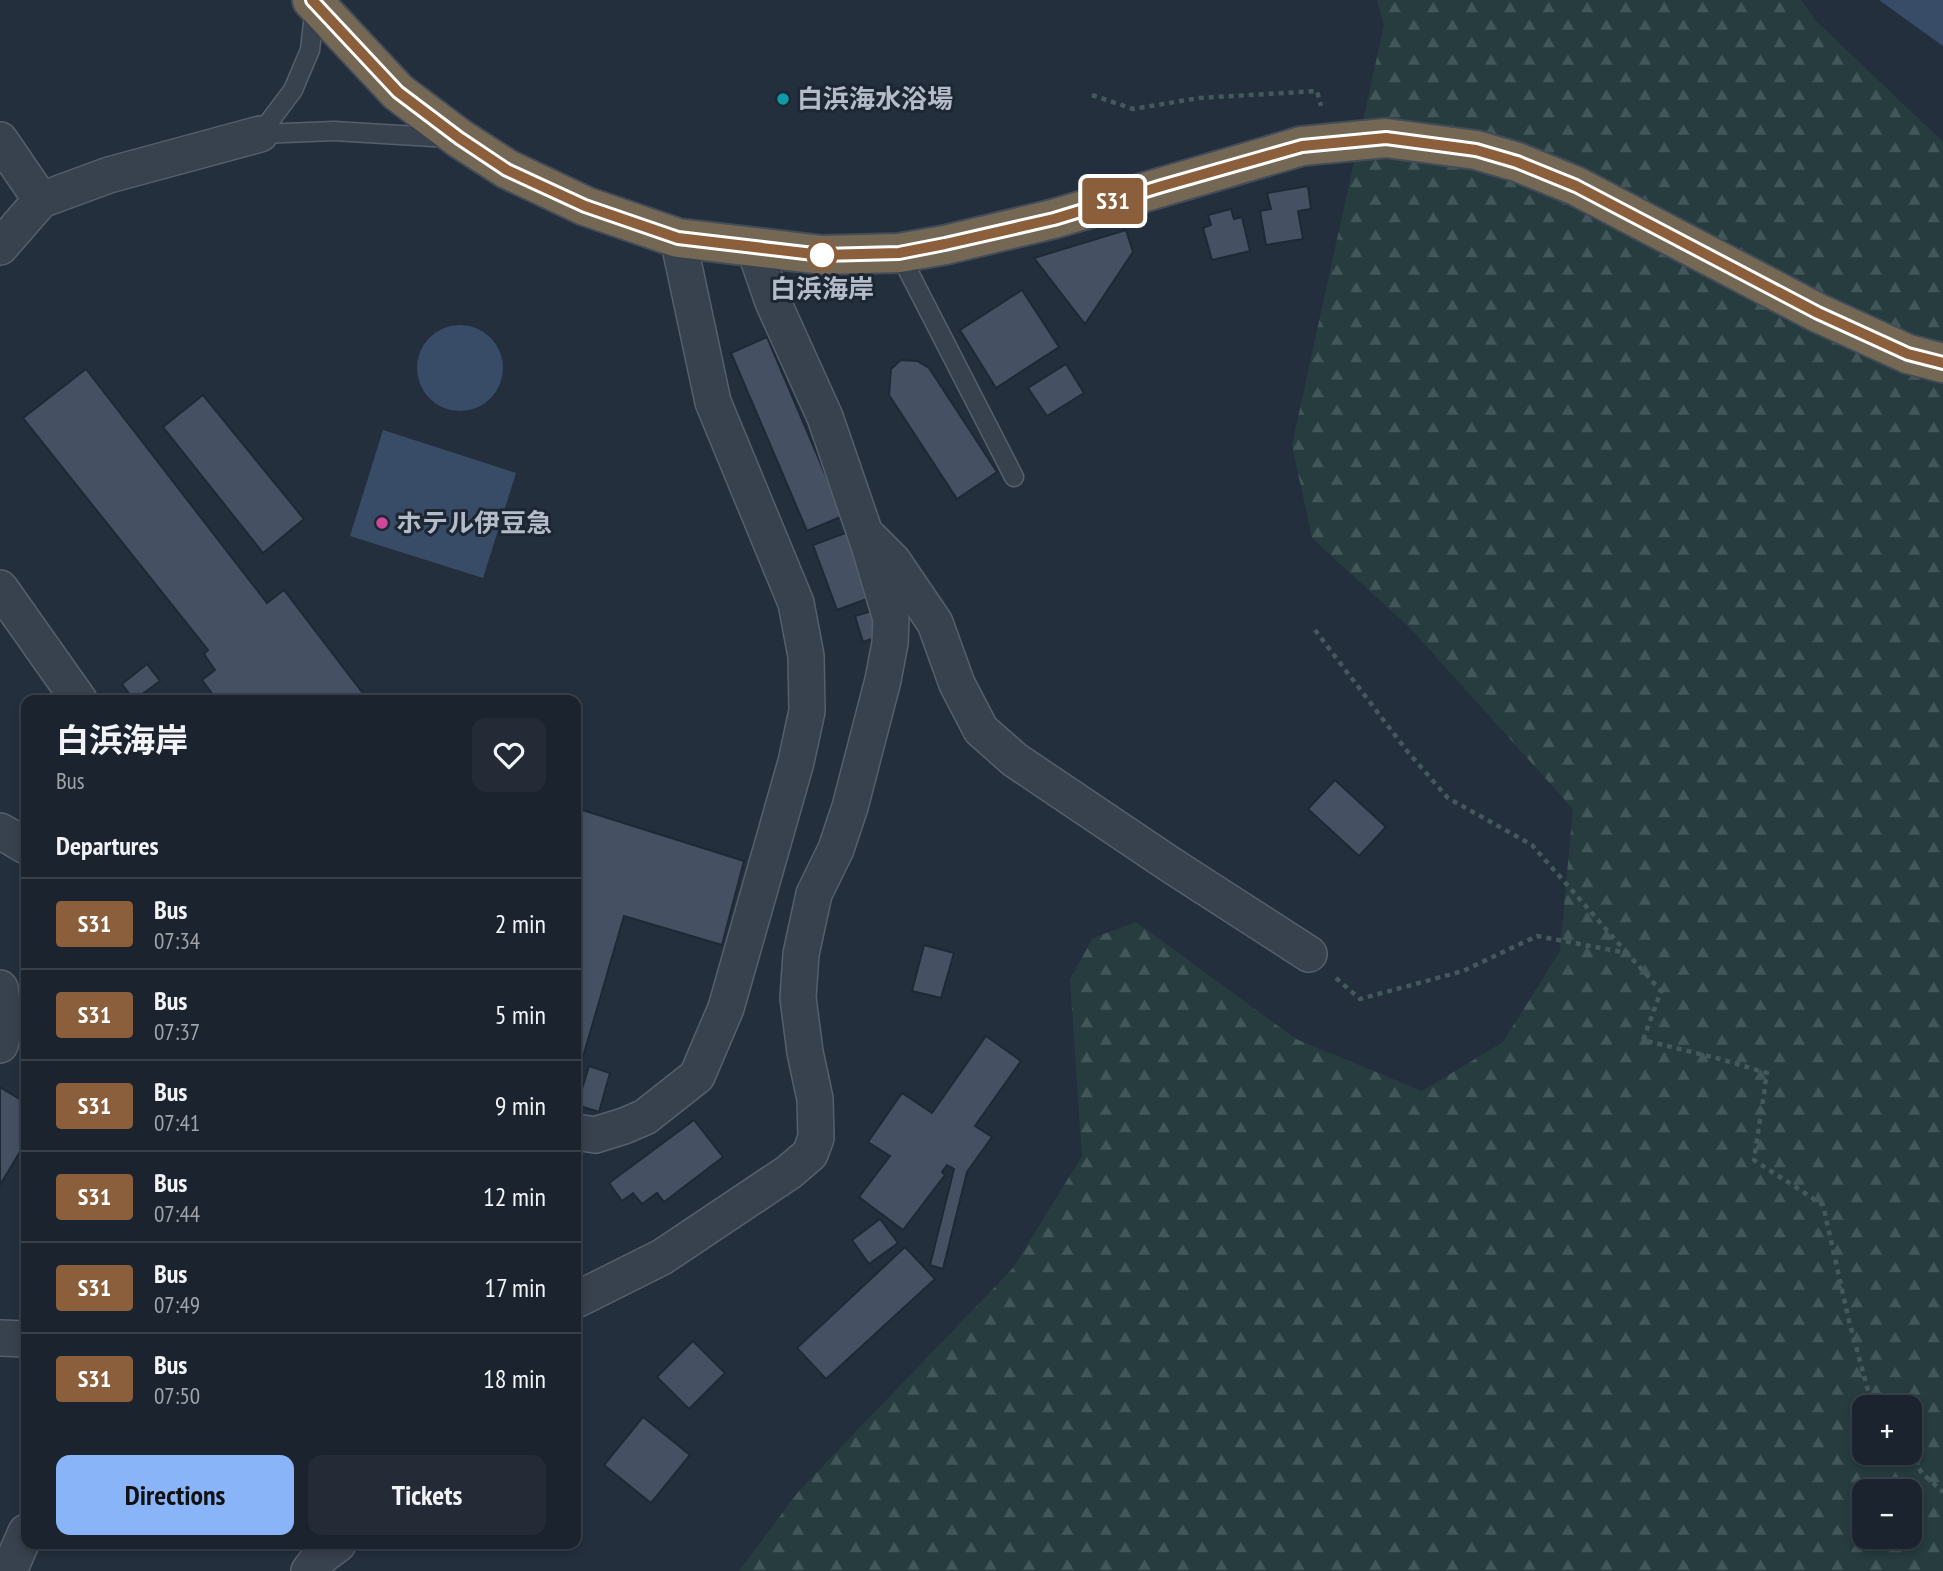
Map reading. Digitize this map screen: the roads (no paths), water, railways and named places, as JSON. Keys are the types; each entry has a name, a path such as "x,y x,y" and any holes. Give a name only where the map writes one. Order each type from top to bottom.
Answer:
{"highway":[{"path":"314,2 398,92 507,170 585,206 678,238 822,255 899,253 1054,219 1302,146 1386,138 1476,150 1517,162 1576,186 1818,313 1908,354 1943,363"}],"street":[{"path":"0,247 41,200 109,175 260,134"},
{"path":"0,140 41,200"},
{"path":"581,1133 595,1135 645,1117 697,1076 726,1008 796,762 807,711 806,656 796,603 713,402 678,238"},
{"path":"581,1298 662,1257 789,1172 810,1154 816,1138 815,1099 798,998 801,954 814,894 836,849 850,807 883,680 890,643 891,619 825,416 773,302 754,247"},
{"path":"863,531 893,561 935,623 957,684 981,730 1015,760 1309,954"},
{"path":"0,588 75,695"},
{"path":"0,831 21,843"},
{"path":"0,988 4,1011 4,1030 0,1045"},
{"path":"0,1338 21,1339"},
{"path":"9,1571 21,1543"},
{"path":"309,1571 318,1559 331,1549"}],"lane":[{"path":"260,134 293,90 310,50 314,2"},
{"path":"260,134 334,131 459,138"},
{"path":"899,253 1014,477"}],"water":[{"path":"1879,0 1943,0 1943,46"},
{"path":"460,325 477,328 491,337 500,351 503,368 500,385 491,399 477,408 460,411 443,408 429,399 420,385 417,368 420,351 429,337 443,328"},
{"path":"383,430 516,473 483,578 350,536"}],"place":[{"name":"白浜海水浴場","path":"783,99"},
{"name":"白浜海岸","path":"822,255"},
{"name":"ホテル伊豆急","path":"382,523"}]}
